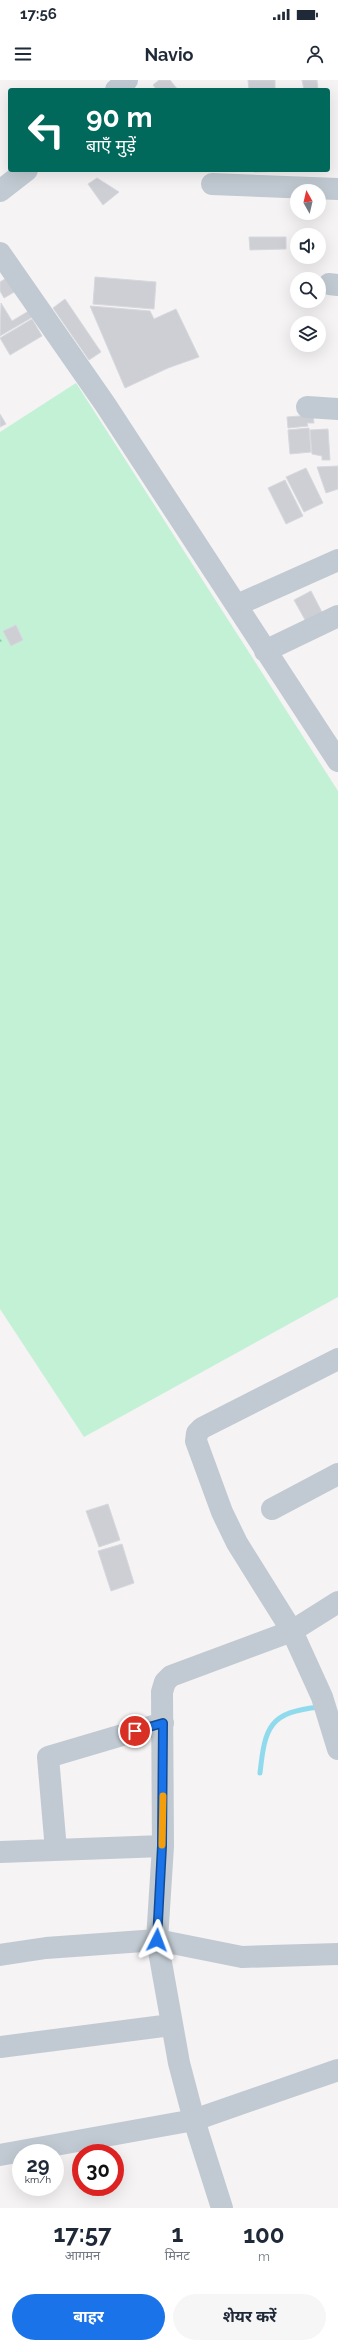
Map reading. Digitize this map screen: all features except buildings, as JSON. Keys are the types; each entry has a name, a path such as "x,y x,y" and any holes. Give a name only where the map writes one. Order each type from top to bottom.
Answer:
{"street":[{"path":"118,88 126,80"},
{"path":"0,191 24,172"},
{"path":"212,184 338,189"},
{"path":"0,253 105,404 265,652 332,739 338,761"},
{"path":"307,407 338,410"},
{"path":"236,605 338,560"},
{"path":"265,652 338,616"},
{"path":"338,1359 202,1428 197,1433 196,1441 200,1456 237,1543 292,1631 327,1701 338,1749"},
{"path":"272,1509 338,1474"},
{"path":"222,2208 194,2120 171,2025 157,1940 162,1846 162,1692 165,1682 171,1676 292,1631 338,1602"},
{"path":"56,1850 48,1757 163,1723"},
{"path":"0,1852 162,1846"},
{"path":"0,1955 46,1948 157,1940 242,1958 338,1954"},
{"path":"0,2047 171,2025"},
{"path":"0,2155 194,2120 338,2070"}],"green space":[{"path":"76,383 338,791 338,1297 84,1437 0,1309 0,432"}],"waterway":[{"path":"260,1773 264,1744 273,1725 280,1718 290,1713 303,1709 320,1707"}],"slow traffic":[{"path":"162,1845 163,1796"}],"route":[{"path":"135,1731 163,1723 162,1846 157,1940"}]}
